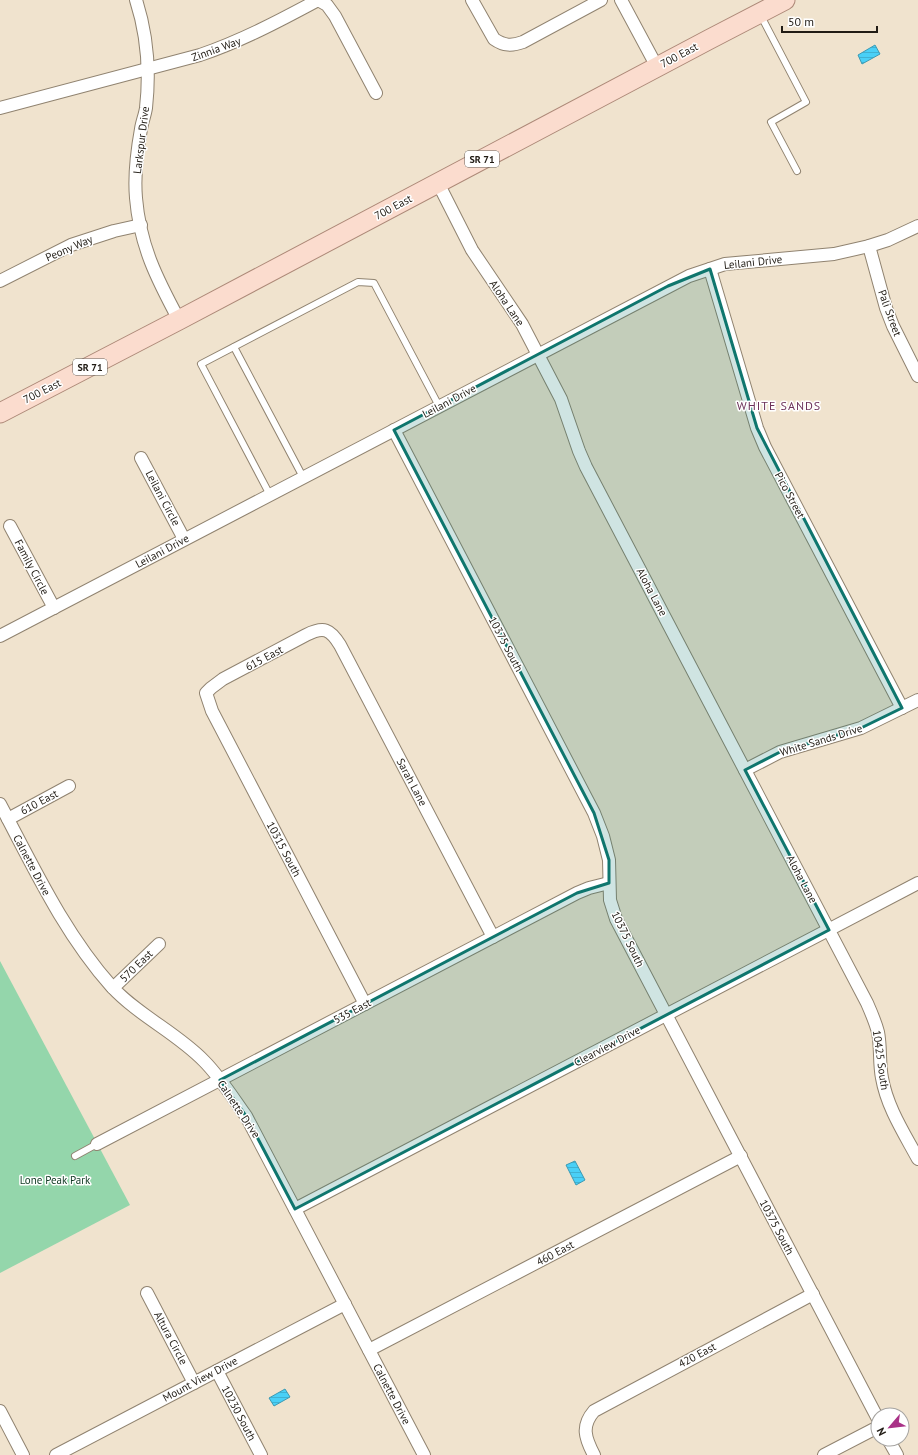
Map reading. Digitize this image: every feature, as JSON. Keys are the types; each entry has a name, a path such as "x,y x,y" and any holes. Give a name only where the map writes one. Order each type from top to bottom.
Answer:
{"main road":[{"name":"700 East","path":"0,413 180,320 657,67 763,9 785,0"}],"street":[{"name":"Larkspur Drive","path":"136,0 140,12 145,41 148,70 146,109 137,153 136,198 145,245 152,267 180,320"},
{"name":"Zinnia Way","path":"0,108 148,70 230,45 259,32 318,0 327,5 335,16 376,93"},
{"path":"472,0 494,39 500,44 508,45 515,45 523,42 601,0"},
{"path":"622,0 657,67"},
{"name":"Aloha Lane","path":"438,183 475,255 522,324 538,354 561,399 586,467 867,1003"},
{"name":"Peony Way","path":"0,281 71,245 114,231 141,225"},
{"name":"Leilani Drive","path":"0,636 688,276 731,263 834,254 888,240 918,226"},
{"name":"Pali Street","path":"869,246 886,308 893,326 918,376"},
{"name":"Pico Street","path":"710,269 750,409 765,447 902,708"},
{"name":"10375 South","path":"394,430 594,813 603,836 609,860 610,900 616,919 872,1407"},
{"name":"Leilani Circle","path":"141,458 184,539"},
{"name":"Family Circle","path":"10,526 54,608"},
{"name":"615 East","path":"206,693 223,679 299,639 313,632 326,630"},
{"name":"Sarah Lane","path":"326,630 332,634 340,645 493,937"},
{"name":"10315 South","path":"206,693 212,711 365,1004"},
{"name":"White Sands Drive","path":"745,770 786,750 861,728 918,700"},
{"name":"610 East","path":"8,819 69,786"},
{"name":"Calnette Drive","path":"0,804 56,909 78,944 113,988 143,1014 175,1037 204,1061 246,1116 424,1455"},
{"name":"535 East","path":"96,1144 578,893 589,888 610,884"},
{"name":"Clearview Drive","path":"295,1209 918,884"},
{"name":"570 East","path":"113,988 159,944"},
{"name":"10425 South","path":"867,1003 874,1018 878,1033 881,1077 886,1094 918,1160"},
{"name":"460 East","path":"369,1350 741,1156"},
{"name":"Altura Circle","path":"147,1294 194,1383"},
{"name":"420 East","path":"594,1455 586,1438 586,1422 594,1411 813,1294"},
{"name":"Mount View Drive","path":"56,1455 345,1304"},
{"name":"10230 South","path":"217,1371 261,1455"},
{"path":"0,1411 23,1455"},
{"path":"824,1455 870,1431"}],"lane":[{"path":"763,9 806,102 771,122 797,170"},
{"path":"270,495 201,364 358,282 374,283 439,406"},
{"path":"234,347 304,477"},
{"path":"75,1156 96,1144"}],"highlighted area":[{"path":"710,269 757,428 902,708 861,728 780,752 745,770 829,930 295,1209 246,1116 220,1080 577,893 609,883 609,860 594,813 394,430 668,286"}],"green space":[{"name":"Lone Peak Park","path":"0,961 130,1205 0,1273"}],"water":[{"path":"875,45 880,54 862,64 858,55"},
{"path":"575,1161 585,1180 576,1185 566,1165"},
{"path":"285,1389 290,1397 274,1406 269,1398"}],"district":[{"name":"WHITE SANDS","path":"779,405"}]}
